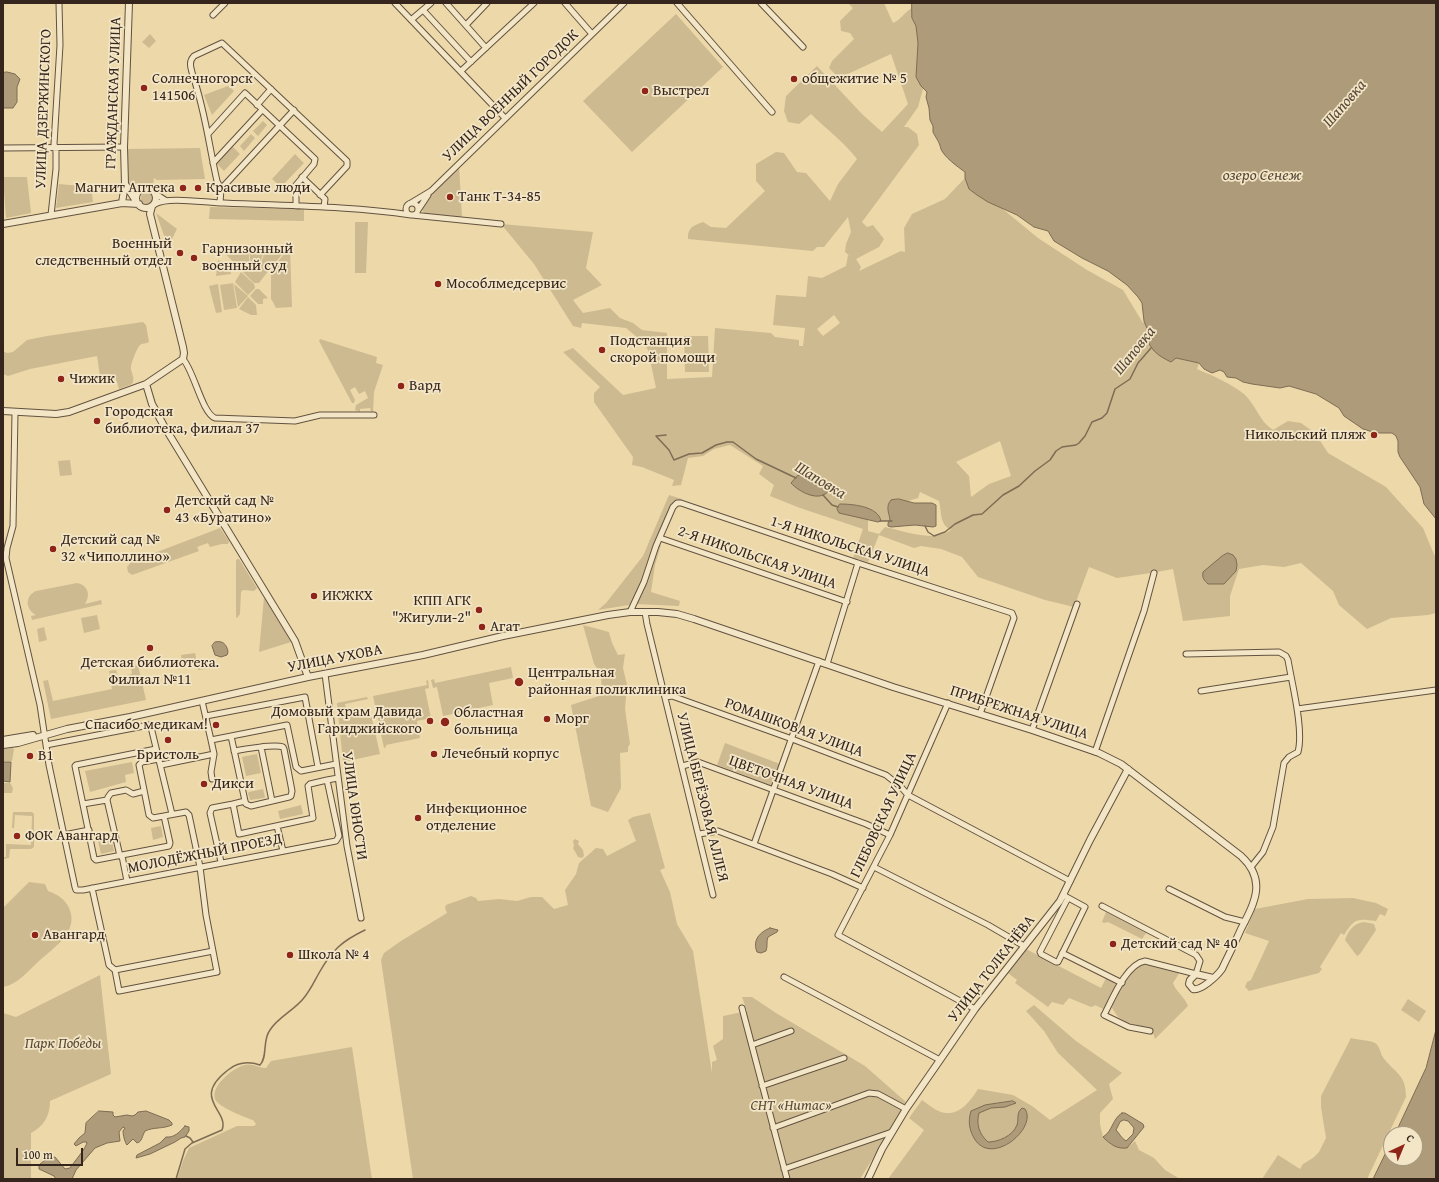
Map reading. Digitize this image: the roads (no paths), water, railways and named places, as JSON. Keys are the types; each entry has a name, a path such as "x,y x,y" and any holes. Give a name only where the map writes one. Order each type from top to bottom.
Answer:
{"street":[{"name":"УЛИЦА ДЗЕРЖИНСКОГО","path":"51,215 56,169 54,144 60,45 58,3"},
{"name":"ГРАЖДАНСКАЯ УЛИЦА","path":"124,203 124,147 129,3"},
{"path":"213,15 225,3"},
{"path":"396,3 505,118"},
{"path":"411,20 432,3"},
{"path":"446,3 486,48"},
{"path":"466,25 488,3"},
{"path":"461,72 534,3"},
{"path":"566,3 592,34"},
{"name":"УЛИЦА ВОЕННЫЙ ГОРОДОК","path":"409,205 430,191 624,3"},
{"path":"676,3 772,112"},
{"path":"761,3 803,47"},
{"path":"423,10 471,62"},
{"path":"220,203 221,189 216,181 200,96 190,66 191,60 194,56 222,43 347,161 347,166 320,195"},
{"path":"257,105 271,89"},
{"path":"208,134 245,93 315,159 314,164 296,185 296,206"},
{"path":"213,163 262,110"},
{"path":"221,189 294,110"},
{"path":"3,148 124,147"},
{"path":"302,178 325,200 324,207"},
{"path":"3,411 15,413 56,414 69,412 146,384 180,361 184,353 183,347 150,214 134,194 129,191 125,184"},
{"path":"138,199 146,188 152,189 156,194 166,200"},
{"path":"412,215 416,214 430,191"},
{"path":"150,214 156,200 156,194"},
{"path":"3,224 124,203 138,199 153,205 166,200 324,207 501,224"},
{"path":"409,205 407,212 412,215"},
{"path":"387,212 409,205 416,205 418,210 429,218"},
{"path":"180,361 188,365 206,408 212,417 295,421 320,414 374,415"},
{"path":"146,384 152,404 166,430 295,641 308,677"},
{"path":"15,413 14,526 6,548 6,558 45,734 64,835 88,830"},
{"name":"1-Я НИКОЛЬСКАЯ УЛИЦА","path":"660,538 673,507 676,503 681,503 1014,615 980,714"},
{"path":"630,612 644,582 660,538"},
{"name":"2-Я НИКОЛЬСКАЯ УЛИЦА","path":"660,538 847,602"},
{"path":"827,664 858,563"},
{"path":"1095,752 1144,611 1154,573"},
{"path":"1032,730 1077,604"},
{"name":"УЛИЦА УХОВА","path":"3,745 29,740 45,734 308,677 423,655 568,622 630,612"},
{"name":"ПРИБРЕЖНАЯ УЛИЦА","path":"630,612 667,613 694,619 893,687 1032,730 1111,758 1128,769 1241,856 1251,867"},
{"name":"УЛИЦА БЕРЁЗОВАЯ АЛЛЕЯ","path":"645,612 713,895"},
{"path":"1102,906 1196,955 1200,961 1196,974 1190,982 1191,987 1194,989 1199,989 1222,969 1254,903 1256,891 1255,877 1251,867 1263,852 1273,827 1284,763 1289,757 1298,752 1300,745 1291,677 1286,656 1279,652 1186,654"},
{"path":"754,844 819,661"},
{"name":"УЛИЦА ЮНОСТИ","path":"325,674 352,879 361,918"},
{"path":"1201,691 1291,677"},
{"path":"1296,709 1436,690"},
{"name":"РОМАШКОВАЯ УЛИЦА","path":"666,697 672,696 792,739 886,775 901,787 908,795 1070,881"},
{"path":"206,716 305,697 318,767"},
{"path":"202,701 214,754 211,772 212,779"},
{"name":"ГЛЕБОВСКАЯ УЛИЦА","path":"948,703 890,835 838,935 975,1009"},
{"path":"46,745 148,725 151,727 172,814"},
{"path":"211,740 288,725 296,767 298,770 301,771 336,764"},
{"name":"УЛИЦА УХОВА","path":"3,740 36,734 45,734"},
{"path":"231,736 234,751 245,801 246,804 251,806 289,797 292,794 283,747 261,747 234,751"},
{"path":"261,747 272,801"},
{"path":"156,749 76,765 88,830 95,859 98,861 169,846 170,843 164,816"},
{"path":"92,888 109,965 115,970 119,991 217,972 190,815 186,812 153,818 150,816 139,763 160,762 214,754"},
{"name":"ЦВЕТОЧНАЯ УЛИЦА","path":"682,766 698,762 866,824 890,835"},
{"name":"УЛИЦА ТОЛКАЧЁВА","path":"868,1179 906,1108 975,1009 1024,946 1066,896 1070,881 1128,769"},
{"path":"233,804 239,834 313,818 308,786 310,784 338,778"},
{"name":"МОЛОДЁЖНЫЙ ПРОЕЗД","path":"64,835 76,890 336,841 339,836 327,780"},
{"path":"127,881 107,800 111,793 126,790 133,794 144,791"},
{"path":"83,804 107,800"},
{"path":"220,862 210,810 214,807 245,801"},
{"path":"277,826 283,851"},
{"path":"699,834 718,831 832,874 863,888"},
{"path":"874,867 988,925 1024,946"},
{"path":"1169,889 1225,917 1245,922"},
{"path":"1066,896 1085,907 1057,962 1041,954 1040,952 1066,896"},
{"path":"115,970 213,951"},
{"path":"1062,953 1122,983"},
{"path":"1150,1031 1129,1027 1104,1016 1122,983 1137,963 1145,961 1213,978"},
{"path":"784,977 940,1060"},
{"path":"742,1008 787,1179"},
{"path":"752,1045 791,1031"},
{"path":"762,1086 844,1058"},
{"path":"773,1128 869,1093 878,1094 906,1108"},
{"path":"784,1169 892,1132"}],"water":[{"name":"озеро Сенеж","path":"912,3 1436,3 1436,519 1424,504 1420,487 1400,457 1398,452 1398,441 1396,436 1392,433 1376,433 1363,429 1344,416 1339,408 1316,394 1289,386 1280,388 1243,382 1236,378 1227,377 1224,372 1220,370 1212,373 1204,369 1199,363 1176,358 1171,362 1162,357 1153,350 1146,338 1148,331 1144,321 1142,303 1127,285 1108,271 1082,258 1054,241 1048,231 1034,227 1017,215 988,202 969,189 965,178 965,172 955,165 941,149 933,132 933,126 930,120 926,97 927,92 921,86 916,77 918,43 916,26 912,18"},
{"path":"7,72 15,74 20,79 17,87 17,102 13,108 3,108 3,73"},
{"path":"801,475 820,482 830,489 821,496 804,493 791,483 797,476"},
{"path":"899,499 914,503 932,503 936,505 936,526 888,526 890,520 888,505 891,500"},
{"path":"840,504 857,505 870,509 879,516 881,521 878,522 839,513 837,509"},
{"path":"1228,553 1233,555 1236,559 1236,571 1224,584 1208,584 1204,579 1203,572 1222,556"},
{"path":"215,642 222,642 225,645 228,652 227,655 221,657 215,655 212,646"},
{"path":"3,762 11,762 10,782 3,781"},
{"path":"770,928 778,930 768,937 766,951 761,953 757,952 756,940 760,934"},
{"path":"1436,1030 1436,1179 1373,1179 1383,1158 1383,1166 1423,1166 1423,1126 1399,1126 1426,1068"},
{"path":"1013,1101 1016,1103 1005,1107 991,1108 979,1113 978,1125 980,1132 988,1142 1001,1140 1015,1129 1018,1123 1019,1112 1022,1108 1025,1109 1027,1117 1025,1126 1011,1142 1001,1147 991,1149 982,1146 974,1138 971,1131 969,1122 971,1111 985,1105"},
{"path":"99,1111 113,1112 115,1117 127,1115 132,1116 138,1112 146,1111 169,1120 172,1125 145,1131 140,1141 137,1143 133,1139 127,1145 123,1133 125,1128 123,1127 119,1132 120,1141 107,1143 95,1148 76,1170 72,1179 56,1179 54,1176 39,1169 39,1165 45,1160 55,1157 65,1169 70,1168 83,1151 87,1142 83,1142 76,1146 74,1144 85,1133 86,1123"},
{"path":"1122,1113 1125,1113 1143,1124 1144,1127 1127,1148 1114,1146 1103,1137 1109,1132 1116,1118","holes":["1124,1120 1128,1121 1134,1128 1133,1134 1126,1141 1116,1130 1120,1122"]},
{"path":"185,1126 189,1127 189,1131 185,1137 150,1154 136,1158 137,1155 160,1143 166,1137 172,1137 177,1134"}],"waterway":[{"name":"Шаповка","path":"925,526 928,532 934,536 945,532 955,524 973,515 982,514 1003,495 1019,486 1035,471 1050,460 1056,451 1062,447 1076,445 1079,443 1085,436 1092,422 1102,418 1107,413 1115,389 1130,379 1138,363 1151,348"},
{"name":"Шаповка","path":"666,435 656,436 669,450 674,460 689,454 702,453 716,445 733,442 756,459 796,478"},
{"name":"Шаповка","path":"823,495 832,505 838,507"},
{"name":"Шаповка","path":"880,521 892,521"},
{"path":"192,1143 222,1130 223,1123 212,1097 212,1089 217,1080 232,1067 239,1064 251,1063 260,1065 264,1058 266,1039 273,1025 305,996 333,952 344,942 365,930"},
{"path":"176,1179 185,1149 193,1142 186,1136"}],"place":[{"name":"общежитие № 5","path":"794,79"},
{"name":"Солнечногорск 141506","path":"144,88"},
{"name":"Выстрел","path":"645,91"},
{"name":"Магнит Аптека","path":"183,188"},
{"name":"Красивые люди","path":"198,188"},
{"name":"Танк Т-34-85","path":"450,197"},
{"name":"Военный следственный отдел","path":"180,253"},
{"name":"Гарнизонный военный суд","path":"194,258"},
{"name":"Мособлмедсервис","path":"438,284"},
{"name":"Подстанция скорой помощи","path":"602,350"},
{"name":"Чижик","path":"61,379"},
{"name":"Вард","path":"401,386"},
{"name":"Городская библиотека, филиал 37","path":"97,421"},
{"name":"Никольский пляж","path":"1374,435"},
{"name":"Детский сад № 43 «Буратино»","path":"167,510"},
{"name":"Детский сад № 32 «Чиполлино»","path":"53,549"},
{"name":"ИКЖКХ","path":"314,596"},
{"name":"КПП АГК \"Жигули-2\"","path":"479,610"},
{"name":"Агат","path":"482,627"},
{"name":"Детская библиотека. Филиал №11","path":"150,648"},
{"name":"Центральная районная поликлиника","path":"519,682"},
{"name":"Морг","path":"547,719"},
{"name":"Домовый храм Давида Гариджийского","path":"430,721"},
{"name":"Областная больница","path":"445,722"},
{"name":"Спасибо медикам!","path":"216,725"},
{"name":"Бристоль","path":"168,740"},
{"name":"Лечебный корпус","path":"434,754"},
{"name":"В1","path":"30,756"},
{"name":"Дикси","path":"204,784"},
{"name":"Инфекционное отделение","path":"418,818"},
{"name":"ФОК Авангард","path":"17,836"},
{"name":"Авангард","path":"35,935"},
{"name":"Детский сад № 40","path":"1113,944"},
{"name":"Школа № 4","path":"290,955"}],"park label":[{"name":"Парк Победы","path":"63,1044"},
{"name":"СНТ «Нитас»","path":"791,1106"}]}
